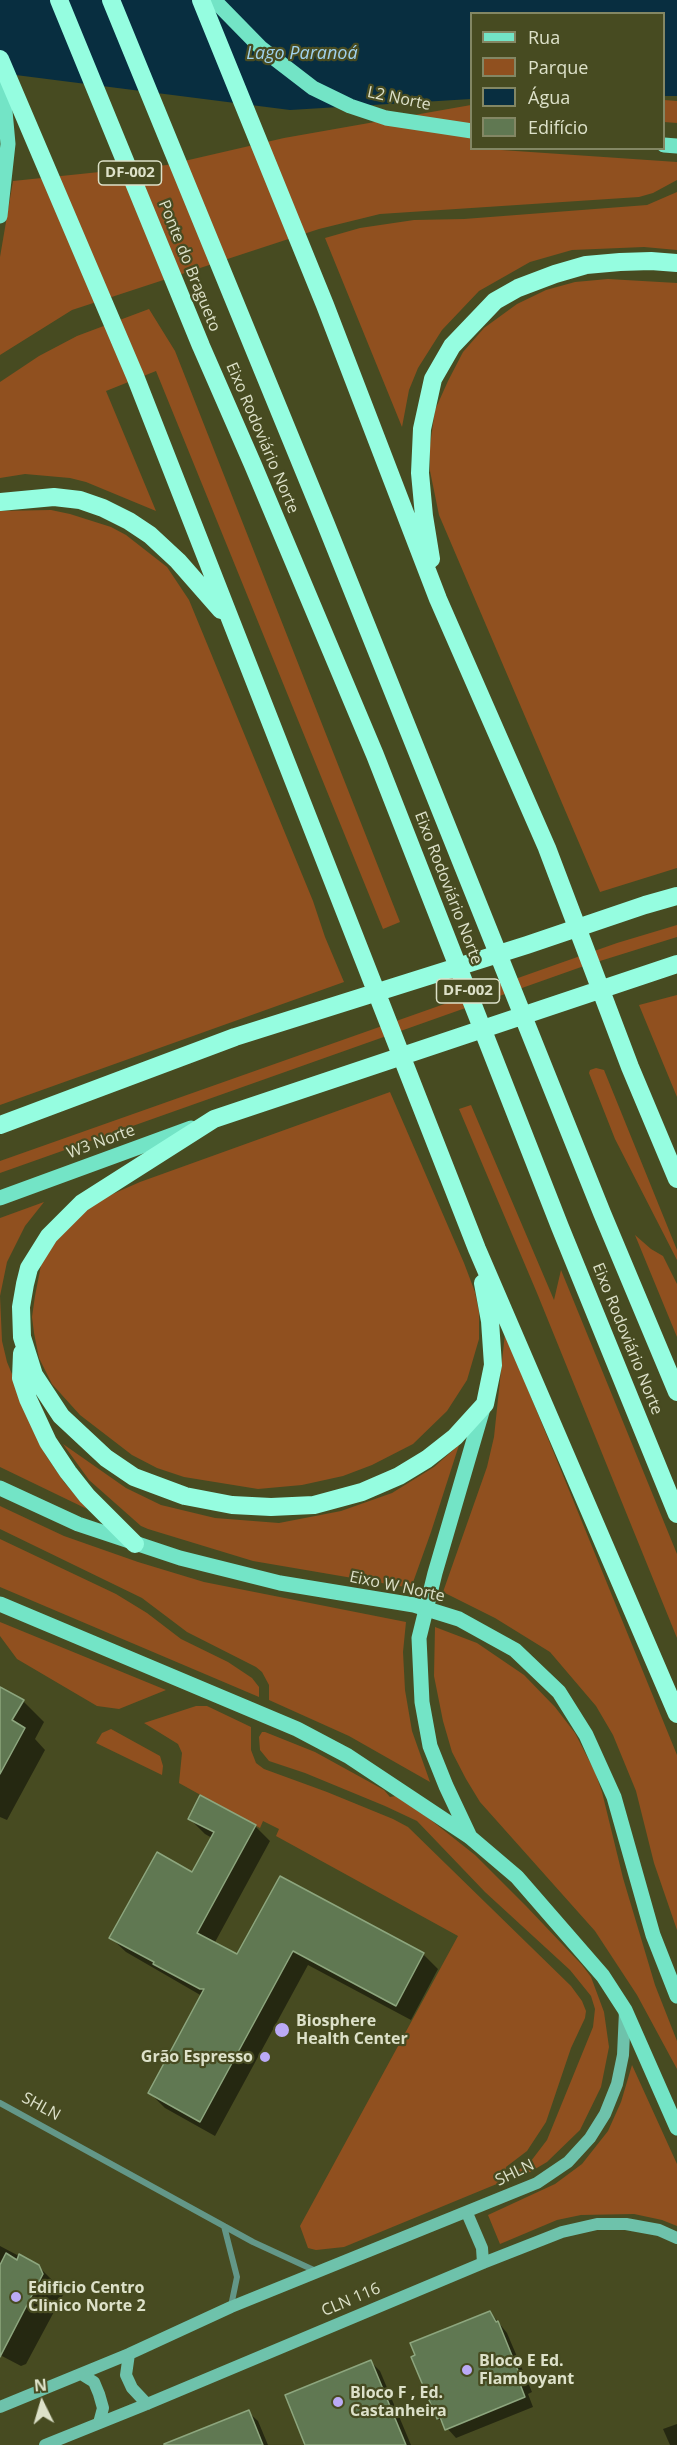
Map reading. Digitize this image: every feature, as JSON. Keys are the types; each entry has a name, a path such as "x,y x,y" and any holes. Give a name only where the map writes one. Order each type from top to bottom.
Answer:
{"highway":[{"name":"Ponte do Bragueto","path":"59,0 201,346"},
{"name":"Ponte do Bragueto","path":"111,0 247,333"},
{"path":"201,0 325,305 438,599 547,848 630,1067 677,1179"},
{"path":"0,60 135,376 477,1249 677,1714"},
{"path":"438,599 424,516 420,473 422,429 433,379 452,346 495,301 518,288 555,274 586,265 608,263 651,261 677,263"},
{"name":"Eixo Rodoviário Norte","path":"247,333 602,1213 677,1392"},
{"name":"Eixo Rodoviário Norte","path":"201,346 254,465 375,755 560,1227 677,1514"},
{"path":"0,502 54,497 81,500 129,521 178,561 230,621"},
{"path":"0,1125 235,1037 677,896"},
{"path":"135,1544 87,1496 68,1472 48,1442 21,1378 21,1307 25,1284 29,1268 49,1236 82,1203 214,1119 677,964"},
{"path":"22,1337 34,1375 61,1416 106,1458 134,1476 185,1496 232,1505 272,1507 314,1505 362,1492 399,1476 427,1459 454,1437 485,1404 493,1365 490,1322 477,1249"}],"main road":[{"name":"L2 Norte","path":"214,0 261,48 313,88 350,106 386,118 470,131"},
{"path":"0,60 8,144 0,216"},
{"name":"W3 Norte","path":"0,1198 214,1119"},
{"path":"470,1837 430,1746 422,1702 419,1638 435,1573 485,1404"},
{"name":"Eixo W Norte","path":"0,1488 78,1524 135,1544 180,1558 280,1583 414,1605 459,1619 515,1650 559,1692 586,1735 614,1797 653,1935 677,1996"},
{"path":"0,1604 297,1729 348,1756 470,1837 517,1877 603,1976 625,2010 677,2128"},
{"name":"SHLN","path":"0,2407 129,2354 231,2307 537,2183 568,2162 590,2138 605,2114 616,2084 622,2055 625,2010"},
{"path":"467,2213 482,2248 483,2263"},
{"name":"CLN 116","path":"45,2445 562,2232 597,2224 626,2224 659,2230 677,2238"},
{"path":"129,2354 126,2375 132,2388 147,2404"},
{"path":"81,2374 94,2382 99,2394 103,2408 99,2423"}],"street":[{"name":"SHLN","path":"0,2103 253,2242 318,2272"},
{"path":"224,2226 237,2277 231,2307"}],"green space":[{"path":"665,100 677,101 677,123 665,122"},
{"path":"470,105 470,150 501,150 677,162 677,180 653,193 639,197 380,214 319,229 72,310 0,355 0,257 13,181 167,165 284,138"},
{"path":"677,192 677,250 644,247 572,250 530,262 479,291 442,330 418,368 409,390 402,427 325,238 360,228 414,220 464,219 647,205"},
{"path":"608,279 677,283 677,868 600,892 439,515 430,471 430,445 435,410 448,381 463,352 484,328 517,304 546,290 575,282"},
{"path":"149,309 175,351 400,922 383,929 156,371 106,391 156,511 86,482 70,478 25,474 0,478 0,382 39,356 77,336"},
{"path":"51,510 111,527 126,535 167,567 189,600 344,982 0,1105 0,511"},
{"path":"677,925 677,937 584,966 0,1173 0,1161 617,943"},
{"path":"677,995 677,1097 639,1005"},
{"path":"596,1068 604,1070 677,1250 677,1260 615,1139 589,1073 590,1070"},
{"path":"390,1092 464,1263 475,1292 479,1312 479,1339 467,1380 447,1411 413,1444 372,1465 343,1476 302,1485 258,1489 184,1477 157,1468 132,1455 80,1415 52,1384 39,1358 34,1333 32,1317 35,1296 41,1265 49,1248 94,1202 140,1182"},
{"path":"471,1105 554,1300 561,1270 677,1554 677,1638 537,1293 459,1109"},
{"path":"44,1202 25,1226 7,1262 0,1296 0,1218"},
{"path":"635,1235 663,1256 677,1284 677,1337"},
{"path":"0,1296 2,1341 7,1362 45,1454 64,1482 87,1509 0,1467"},
{"path":"505,1333 677,1755 677,1930 654,1863 636,1791 613,1735 596,1706 550,1652 495,1618 443,1592 487,1467 494,1437"},
{"path":"63,1444 126,1488 161,1505 215,1518 279,1523 341,1511 392,1493 434,1467 459,1445 411,1588 253,1561 148,1529 141,1526 89,1480"},
{"path":"0,1506 64,1536 204,1582 406,1622 403,1652 405,1690 412,1731 430,1782 349,1736 269,1700 269,1685 262,1672 256,1667 187,1632 142,1598 0,1529"},
{"path":"0,1539 116,1594 147,1613 181,1639 228,1662 252,1678 259,1687 259,1697 0,1587"},
{"path":"0,1622 166,1690 119,1709 97,1706 17,1659 0,1636"},
{"path":"435,1627 477,1643 524,1675 555,1707 575,1733 595,1772 602,1792 623,1878 655,1985 677,2041 677,2069 637,1995 595,1931 480,1802 466,1779 452,1752 443,1721 434,1676"},
{"path":"196,1706 207,1706 251,1727 251,1750 256,1763 264,1769 327,1792 408,1827 571,1986 582,2001 586,2011 585,2018 571,2048 546,2122 527,2151 506,2167 504,2181 344,2247 316,2250 308,2248 300,2226 458,1936 276,1836 279,1829 263,1821 260,1828 179,1783 182,1753 178,1744 144,1723"},
{"path":"111,1729 160,1756 163,1766 162,1775 96,1743 102,1733"},
{"path":"262,1732 315,1752 384,1790 390,1797 396,1796 422,1813 475,1855 526,1906 591,1977 604,2012 609,2047 601,2087 580,2130 547,2162 530,2172 514,2177 513,2174 531,2161 547,2140 593,2027 595,2009 591,1996 570,1970 485,1892 417,1821 305,1773 269,1761 260,1750 259,1737"},
{"path":"632,2065 677,2164 677,2226 634,2214 581,2215 557,2220 500,2244 488,2215 555,2184 582,2164 608,2131 621,2102"}],"water":[{"name":"Lago Paranoá","path":"0,0 677,0 677,96 665,96 665,12 470,12 470,99 290,110 0,73"}],"building":[{"path":"0,1687 24,1700 12,1720 25,1728 0,1774"},
{"path":"200,1795 256,1825 197,1933 237,1954 280,1876 424,1953 396,2006 293,1951 200,2122 148,2093 204,1989 153,1964 154,1962 109,1938 157,1852 192,1872 214,1832 188,1819"},
{"name":"Edificio Centro Clinico Norte 2","path":"6,2253 17,2260 19,2254 39,2265 43,2274 0,2357 0,2265"},
{"name":"Bloco E Ed. Flamboyant","path":"490,2311 496,2322 498,2321 523,2383 520,2384 525,2397 445,2430 440,2417 437,2419 411,2357 415,2355 410,2343"},
{"name":"Bloco F , Ed. Castanheira","path":"371,2360 406,2445 305,2445 285,2395"},
{"path":"249,2410 263,2445 164,2445 164,2444"}],"place":[{"name":"Biosphere Health Center","path":"282,2030"},
{"name":"Grão Espresso","path":"265,2057"},
{"name":"Edificio Centro Clinico Norte 2","path":"16,2297"},
{"name":"Bloco E Ed. Flamboyant","path":"467,2370"},
{"name":"Bloco F , Ed. Castanheira","path":"338,2402"}]}
